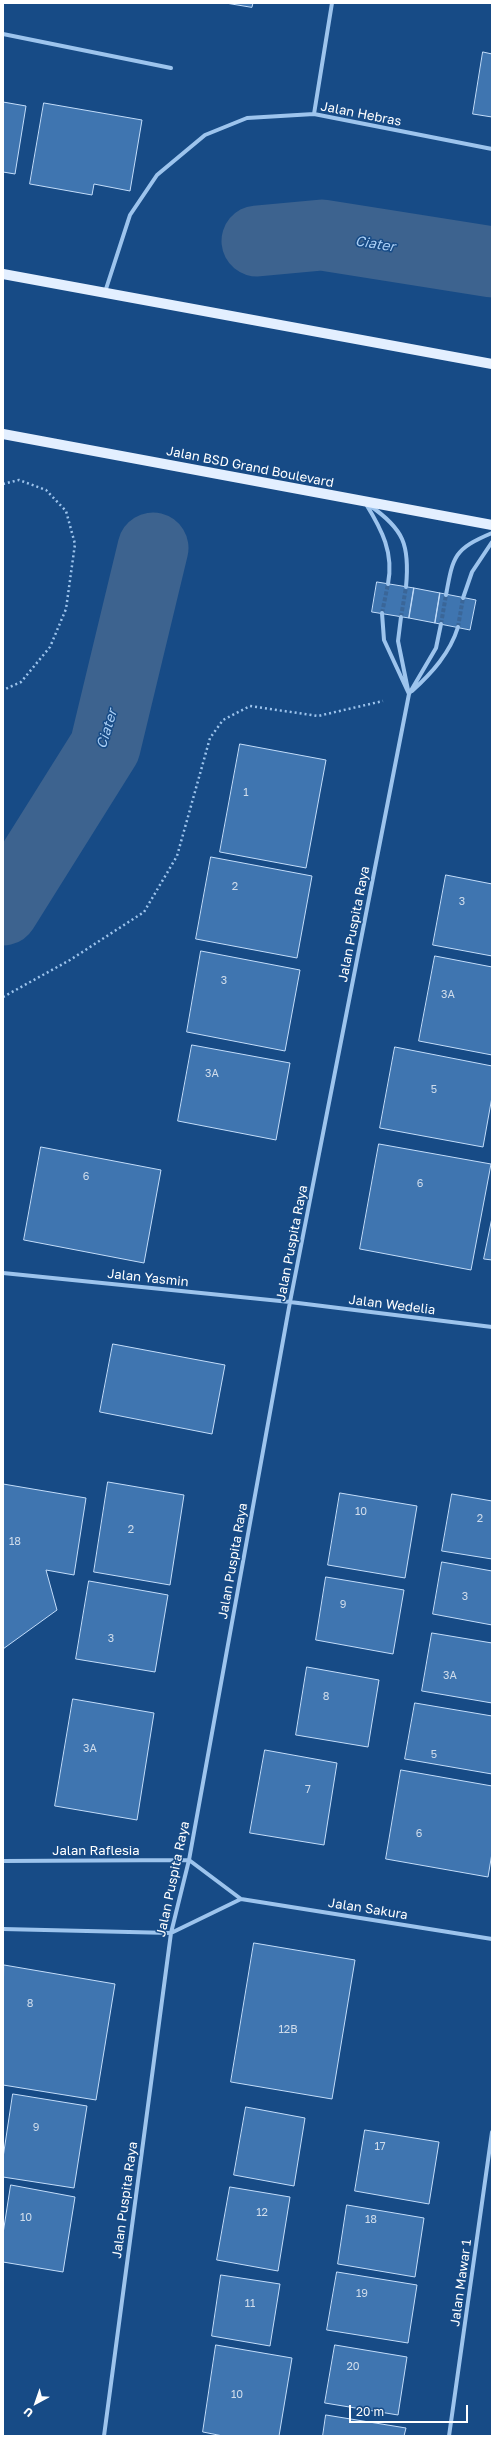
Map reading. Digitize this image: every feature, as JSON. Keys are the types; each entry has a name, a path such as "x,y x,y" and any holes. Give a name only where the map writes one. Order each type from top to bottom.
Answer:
{"main road":[{"path":"3,274 104,294 492,364"},
{"name":"Jalan BSD Grand Boulevard","path":"3,434 492,525"}],"street":[{"path":"314,114 332,3"},
{"path":"3,34 171,68"},
{"name":"Jalan Hebras","path":"104,294 130,215 157,175 205,135 247,118 314,114 492,150"},
{"path":"365,502 377,522 389,552 390,562 388,584"},
{"path":"365,502 387,517 403,540 408,557 406,587"},
{"path":"446,595 452,565 456,556 469,543 492,533"},
{"path":"463,598 472,572 492,542"},
{"path":"382,613 384,640 409,694 428,677 442,660 450,648 458,627"},
{"name":"Jalan Puspita Raya","path":"401,617 398,641 409,694"},
{"name":"Jalan Puspita Raya","path":"104,2436 171,1933 189,1860 290,1302 409,694 436,648 441,624"},
{"name":"Jalan Yasmin","path":"3,1273 290,1302"},
{"name":"Jalan Wedelia","path":"290,1302 492,1327"},
{"name":"Jalan Raflesia","path":"3,1861 189,1860"},
{"name":"Jalan Sakura","path":"189,1860 241,1899 492,1939"},
{"path":"3,1929 171,1933 241,1899"},
{"name":"Jalan Mawar 1","path":"449,2436 492,2132"}],"path":[{"path":"3,484 19,480 46,490 66,511 75,544 66,609 50,647 21,682 3,690"},
{"path":"3,997 70,960 144,912 177,856 210,738 223,720 250,706 318,716 409,694"}],"building":[{"path":"226,3 253,3 252,7"},
{"path":"483,52 492,54 492,117 473,114"},
{"path":"3,102 26,106 15,174 3,172"},
{"path":"44,103 142,120 130,191 94,184 92,195 30,184"},
{"path":"377,582 414,588 409,618 372,612"},
{"path":"414,588 440,593 435,623 409,618"},
{"path":"440,593 476,600 470,630 435,623"},
{"path":"240,744 326,760 306,868 220,852"},
{"path":"211,857 312,876 297,958 196,939"},
{"path":"446,875 492,884 492,956 433,945"},
{"path":"201,951 300,970 285,1051 187,1032"},
{"path":"435,956 492,967 492,1055 419,1041"},
{"path":"192,1045 290,1063 276,1140 178,1121"},
{"path":"395,1047 492,1066 492,1097 483,1147 380,1128"},
{"path":"379,1144 491,1164 471,1270 360,1249"},
{"path":"41,1147 161,1170 144,1263 24,1240"},
{"path":"492,1218 492,1260 484,1259"},
{"path":"113,1344 225,1365 212,1434 100,1412"},
{"path":"108,1482 184,1495 170,1585 94,1572"},
{"path":"3,1484 86,1498 74,1575 46,1570 57,1610 3,1649"},
{"path":"340,1493 417,1506 405,1578 328,1565"},
{"path":"452,1494 492,1501 492,1559 442,1551"},
{"path":"442,1562 492,1571 492,1625 433,1614"},
{"path":"326,1577 404,1590 393,1654 316,1640"},
{"path":"89,1581 168,1595 155,1672 76,1659"},
{"path":"432,1633 492,1643 492,1703 422,1691"},
{"path":"307,1667 379,1680 368,1747 296,1735"},
{"path":"73,1699 154,1713 137,1820 55,1806"},
{"path":"415,1703 492,1716 492,1774 405,1759"},
{"path":"265,1750 337,1763 324,1845 250,1833"},
{"path":"401,1770 492,1786 492,1853 488,1877 386,1859"},
{"path":"254,1943 355,1960 332,2099 231,2082"},
{"path":"4,1965 115,1984 96,2100 3,2085"},
{"path":"13,2094 87,2106 74,2188 3,2177 3,2158"},
{"path":"246,2107 305,2118 294,2186 234,2175"},
{"path":"365,2130 439,2142 429,2204 355,2191"},
{"path":"11,2185 75,2197 63,2272 3,2262 3,2234"},
{"path":"230,2187 290,2197 278,2271 217,2260"},
{"path":"347,2205 424,2218 415,2277 338,2264"},
{"path":"337,2272 417,2285 408,2343 327,2330"},
{"path":"221,2275 280,2284 270,2346 212,2336"},
{"path":"216,2345 292,2358 279,2436 223,2436 203,2432"},
{"path":"335,2345 407,2357 398,2415 325,2403"},
{"path":"326,2415 406,2428 404,2436 323,2436"}],"waterway":[{"name":"Ciater","path":"257,241 322,235 492,262"},
{"name":"Ciater","path":"3,910 105,747 153,548"}],"tunnel":[{"path":"382,613 388,584"},
{"path":"401,617 406,587"},
{"path":"441,624 446,595"},
{"path":"458,627 463,598"}]}
